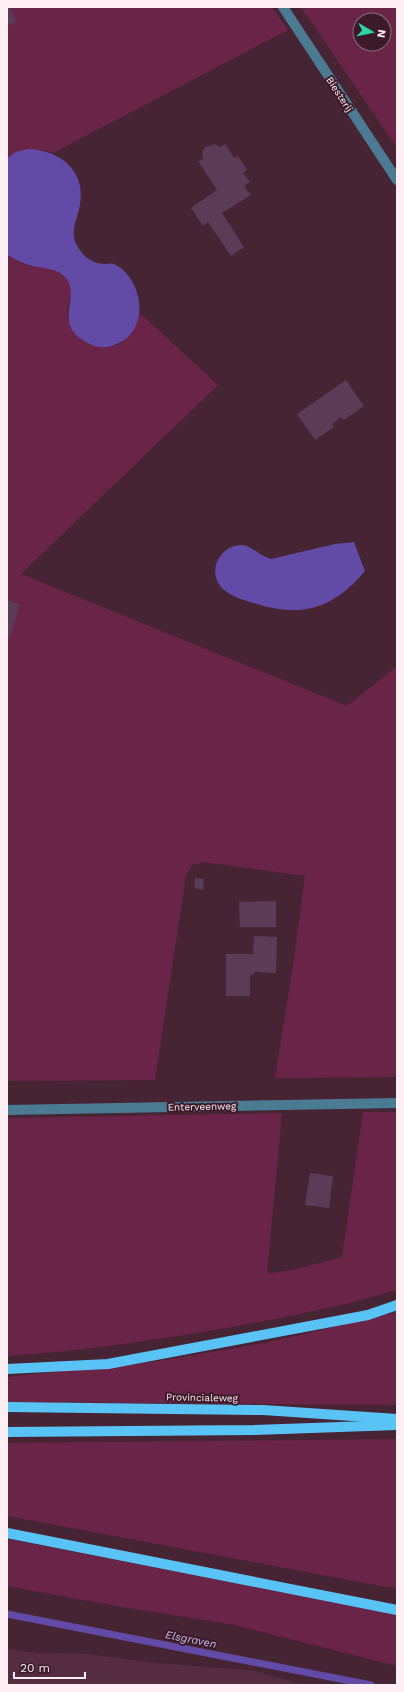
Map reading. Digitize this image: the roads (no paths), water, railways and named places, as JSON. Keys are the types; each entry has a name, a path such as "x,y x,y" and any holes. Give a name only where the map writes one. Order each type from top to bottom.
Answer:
{"main road":[{"path":"7,1369 108,1364 368,1315 397,1305"},
{"name":"Provincialeweg","path":"7,1407 262,1410 397,1419"},
{"path":"7,1432 254,1430 397,1425"},
{"path":"7,1533 397,1610"}],"street":[{"name":"Biesterij","path":"283,7 397,180"},
{"name":"Enterveenweg","path":"7,1110 397,1103"}],"waterway":[{"name":"Elsgraven","path":"7,1614 371,1685"}]}
